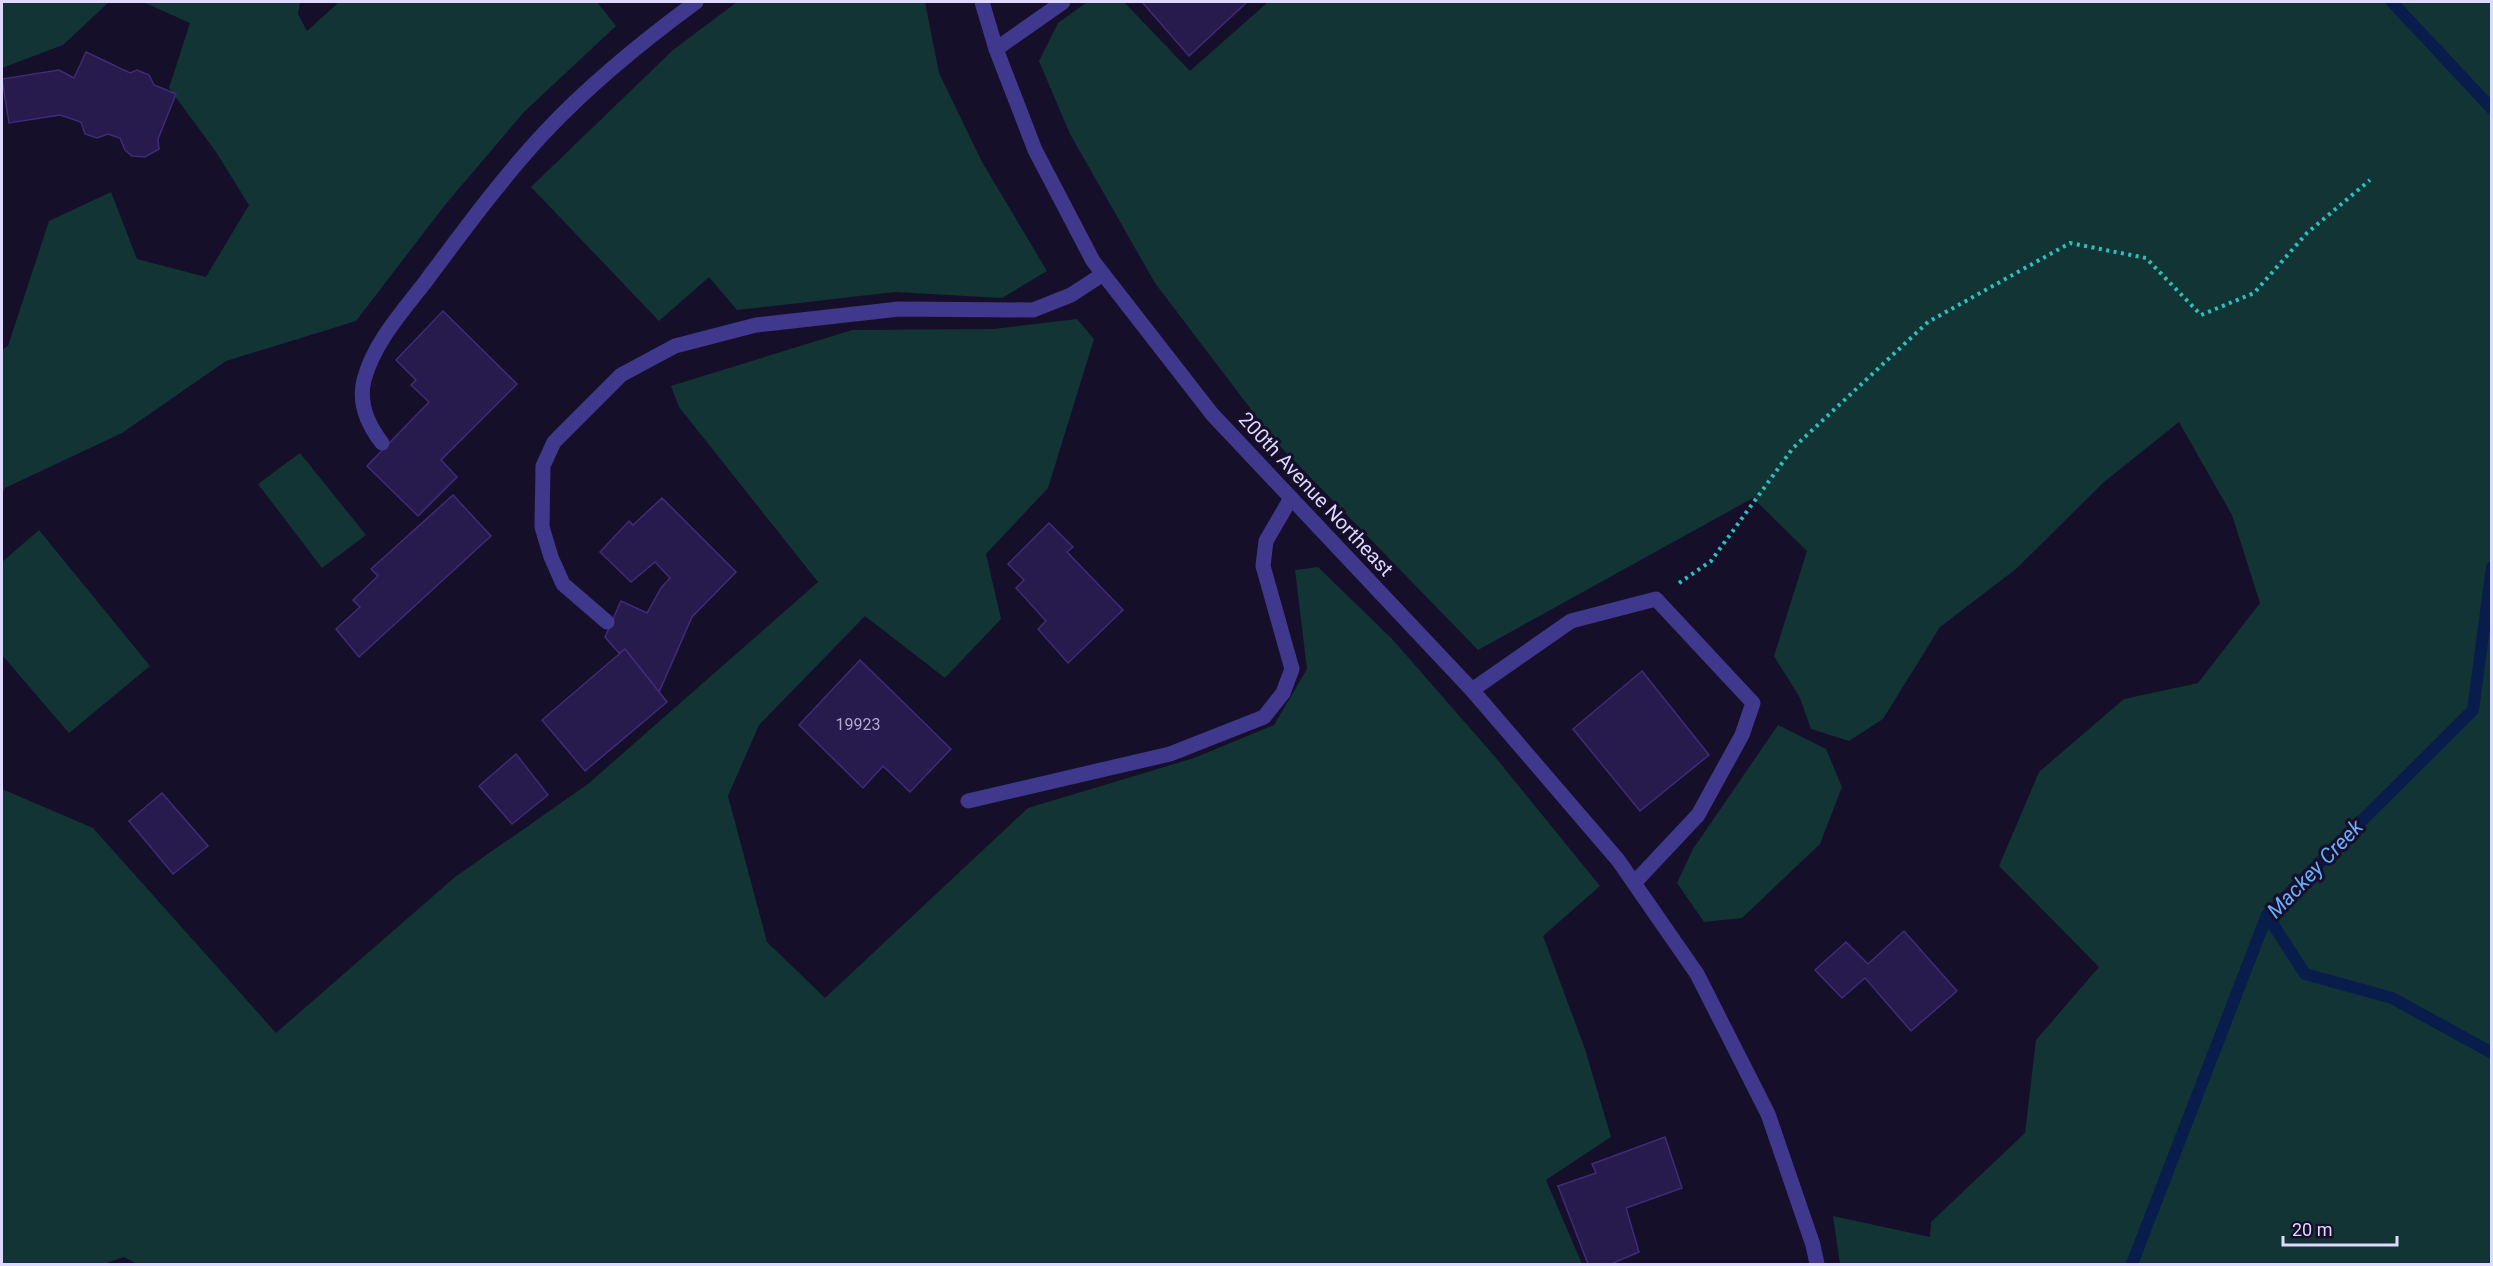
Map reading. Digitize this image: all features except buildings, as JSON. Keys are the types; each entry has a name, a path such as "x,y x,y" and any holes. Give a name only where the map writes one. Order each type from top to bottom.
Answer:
{"street":[{"path":"382,443 370,428 363,405 364,381 380,342 471,220 545,132 610,70 696,2"},
{"name":"200th Avenue Northeast","path":"982,2 996,50 1035,150 1093,261 1212,414 1472,690 1520,746 1635,882 1697,974 1768,1114 1813,1245 1817,1264"},
{"path":"996,50 1064,2"},
{"path":"607,622 563,584 551,557 542,527 543,466 555,442 621,375 675,346 756,325 899,309 1033,310 1071,296 1103,274"},
{"path":"968,801 1170,754 1264,717 1283,693 1292,669 1263,566 1266,541 1291,498"},
{"path":"1472,690 1571,621 1656,599 1752,703 1742,735 1698,815 1635,882"}],"path":[{"path":"1656,599 1711,561 1793,448 1928,322 2070,243 2145,258 2201,315 2254,293 2307,234 2370,180"}],"green space":[{"path":"2,2 109,2 63,45 2,68"},
{"path":"143,2 300,2 298,14 307,31 339,2 597,2 616,26 524,112 445,205 356,321 226,361 122,433 5,488 2,494 2,350 8,346 49,221 111,192 137,259 206,277 249,205 216,152 169,88 190,23"},
{"path":"737,2 925,2 939,73 982,162 1047,271 1002,298 895,292 737,310 709,277 659,321 531,187 673,50"},
{"path":"1087,2 1124,2 1190,71 1268,2 2491,2 2491,1264 1840,1264 1833,1216 1930,1237 1931,1222 2025,1133 2036,1040 2099,967 1999,866 2039,772 2124,699 2198,683 2260,603 2232,515 2179,422 2104,482 2016,569 1940,627 1883,719 1849,741 1811,729 1800,698 1774,656 1807,551 1753,498 1478,650 1275,441 1155,283 1070,134 1039,61 1058,23"},
{"path":"1077,319 1094,339 1048,488 986,554 1001,619 945,678 865,616 759,725 728,796 767,942 825,998 1028,808 1194,758 1274,725 1307,669 1295,570 1318,567 1393,640 1496,758 1600,886 1543,936 1585,1049 1611,1137 1546,1180 1582,1264 137,1264 124,1257 104,1264 2,1264 2,789 93,828 276,1033 455,877 588,784 818,582 679,407 671,386 852,330 994,329"},
{"path":"300,453 366,535 322,568 258,484"},
{"path":"39,530 150,666 69,733 2,655 2,562"},
{"path":"1778,725 1826,749 1842,787 1820,844 1742,918 1704,922 1677,883 1693,849"}],"waterway":[{"name":"Mackey Creek","path":"2392,2 2492,109"},
{"name":"Mackey Creek","path":"2132,1264 2267,915 2473,710 2492,567"},
{"path":"2267,915 2305,974 2392,998 2492,1053"}]}
